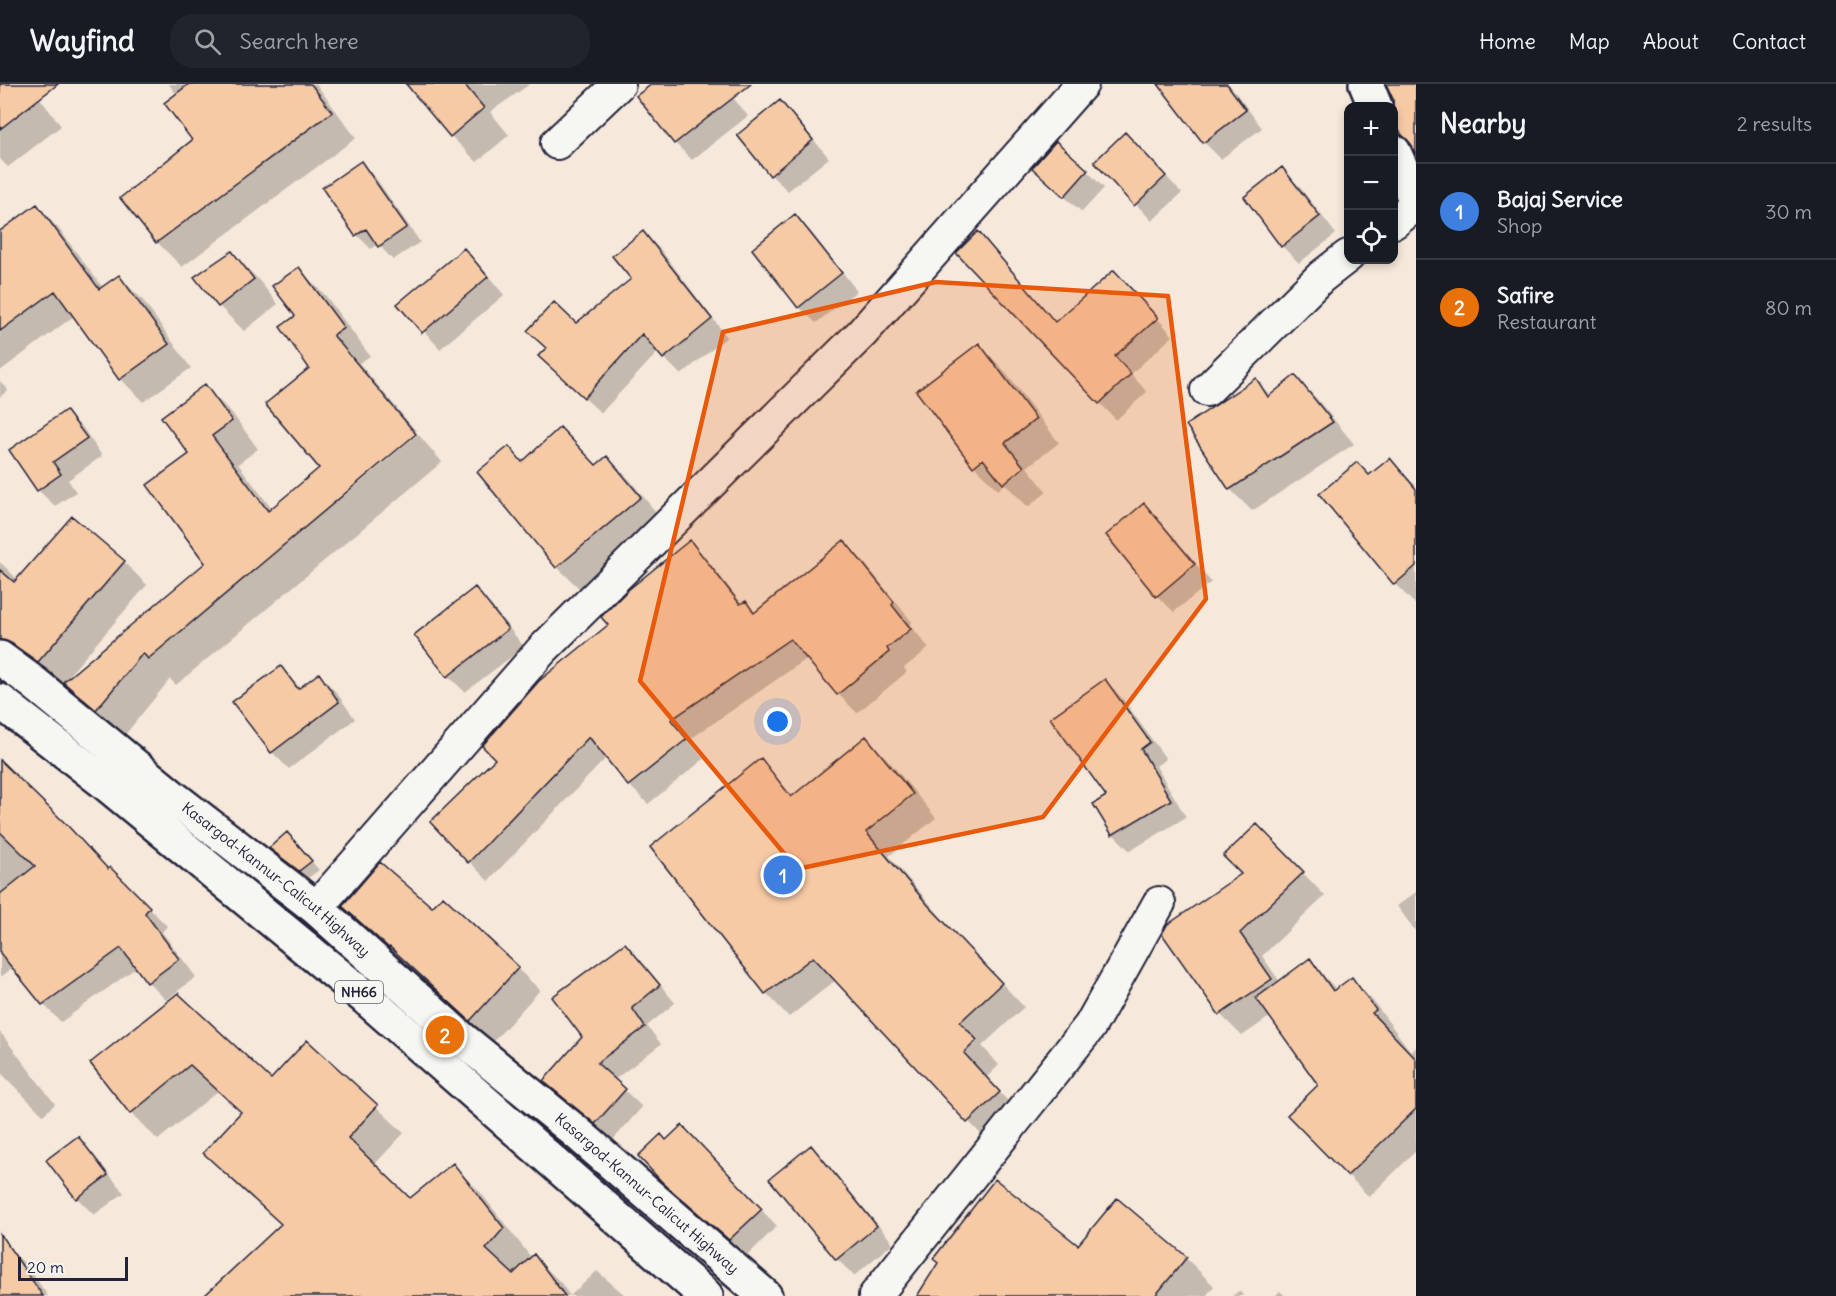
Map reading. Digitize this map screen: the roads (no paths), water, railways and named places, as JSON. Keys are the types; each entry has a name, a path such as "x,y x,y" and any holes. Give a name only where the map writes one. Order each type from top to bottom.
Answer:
{"main road":[{"path":"1366,84 1373,102"},
{"path":"1396,156 1416,203"},
{"name":"Kasargod-Kannur-Calicut Highway","path":"0,658 34,683 174,798 316,908 462,1039 576,1132 765,1296"},
{"name":"NH66","path":"0,701 104,782 366,998 706,1296"}],"street":[{"path":"557,143 619,84"},
{"path":"316,908 542,650 862,333 1082,84"},
{"path":"1398,219 1416,203"},
{"path":"1207,390 1320,277 1344,258"},
{"path":"876,1296 1090,1026 1159,903"}],"place":[{"name":"Bajaj Service","path":"783,875"},
{"name":"Safire","path":"445,1035"}]}
